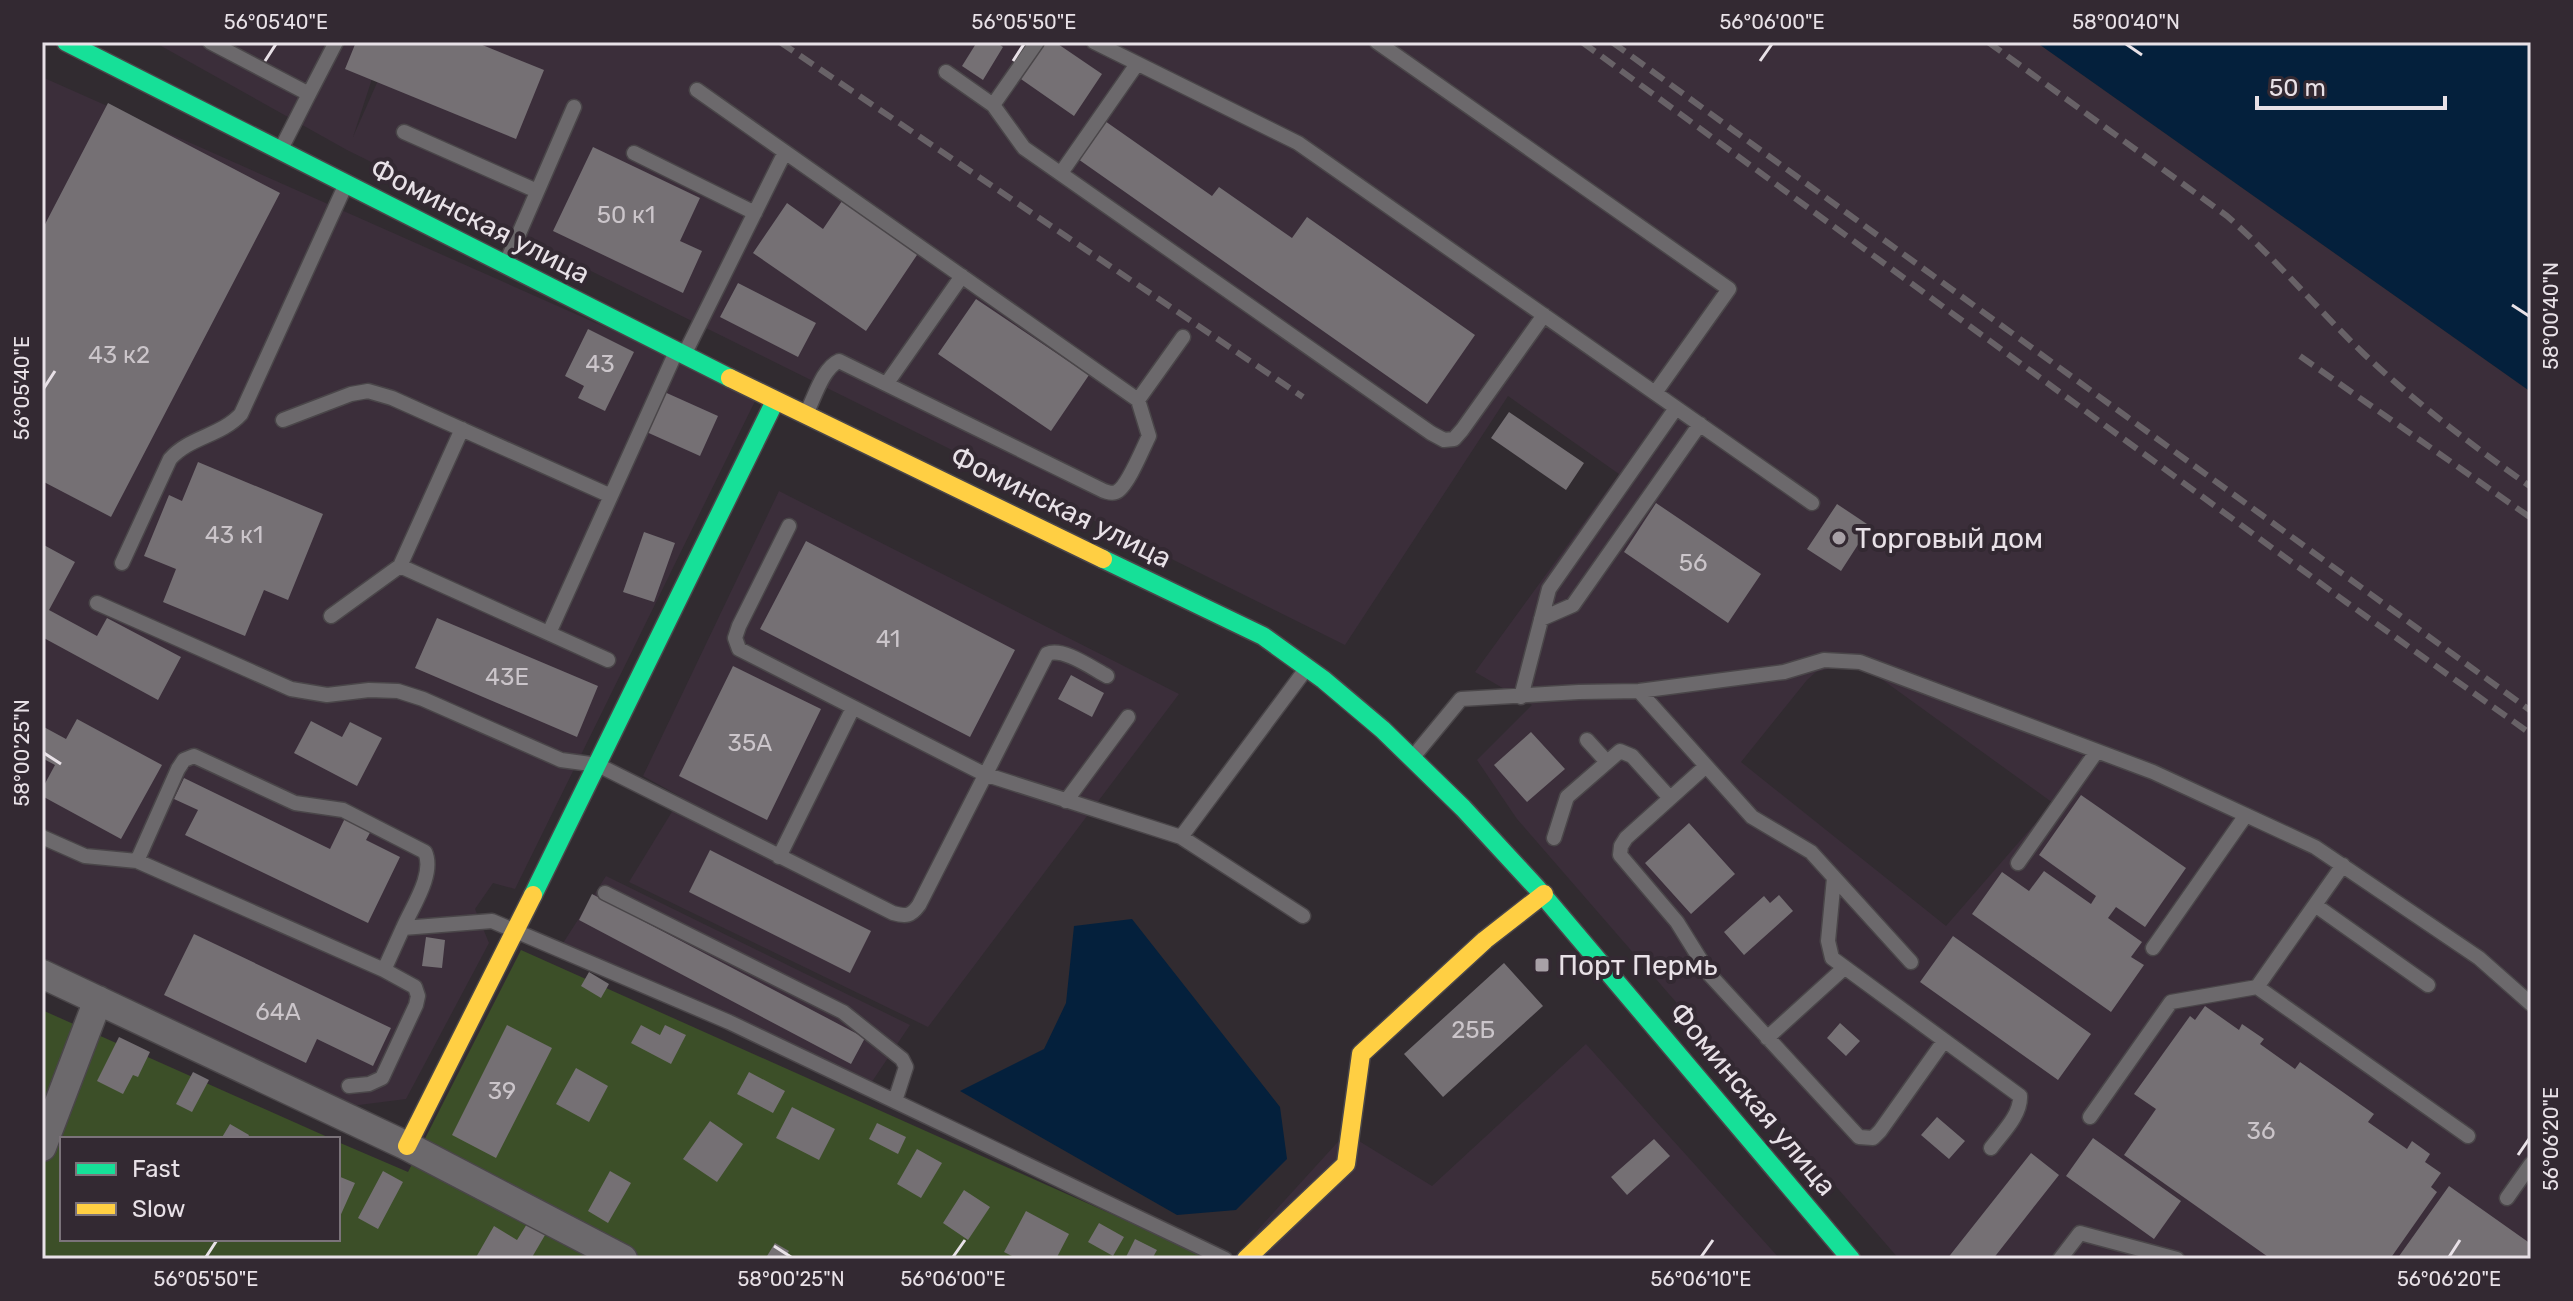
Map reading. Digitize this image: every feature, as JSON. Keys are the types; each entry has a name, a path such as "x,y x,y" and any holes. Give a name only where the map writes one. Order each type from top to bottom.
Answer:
{"street":[{"name":"Фоминская улица","path":"66,42 805,416 1263,636 1309,665 1413,758 1544,894 1823,1248 1851,1259"},
{"path":"407,1146 598,765 775,401"},
{"path":"1246,1259 1346,1164 1361,1054 1485,940 1544,894"},
{"path":"42,974 407,1146 623,1259"},
{"path":"42,1147 98,1000"}],"lane":[{"path":"210,42 309,94"},
{"path":"280,150 336,42"},
{"path":"993,105 1037,42"},
{"path":"1094,42 1298,143 1812,503"},
{"path":"1377,42 1729,289 1655,393"},
{"path":"1061,173 1137,64"},
{"path":"946,72 993,105 1024,148 1418,425 1444,440 1454,439 1462,430 1544,315"},
{"path":"697,90 1138,400 1149,436 1120,491 1113,493 839,361 827,371 805,416"},
{"path":"505,265 574,107"},
{"path":"404,132 537,191"},
{"path":"549,633 680,353 785,152"},
{"path":"634,153 755,213"},
{"path":"122,563 170,459 180,448 230,426 241,414 346,184"},
{"path":"887,383 962,276"},
{"path":"1138,400 1183,337"},
{"path":"283,420 351,394 368,391 392,398 611,496"},
{"path":"1521,697 1549,589 1676,408"},
{"path":"1541,619 1573,605 1700,424"},
{"path":"331,616 400,566 462,429"},
{"path":"789,526 739,626 735,638 739,649 984,774 1181,837 1303,916"},
{"path":"400,566 608,660"},
{"path":"97,603 291,689 327,695 369,690 398,691 561,760 598,765 904,917 912,914 1047,654 1053,651 1064,654 1107,676"},
{"path":"1413,758 1461,699 1639,691 1784,672 1824,660 1860,662 2153,772 2315,847 2479,958 2531,1004"},
{"path":"1181,837 1309,665"},
{"path":"1639,691 1752,817 1811,852 1911,962"},
{"path":"779,857 853,708"},
{"path":"1066,801 1128,717"},
{"path":"1587,740 1607,762"},
{"path":"1554,838 1567,797 1620,751 1626,752 1670,798"},
{"path":"2018,863 2097,751"},
{"path":"137,861 178,769 184,760 194,756 295,803 343,810 425,852 429,862 384,970"},
{"path":"1706,766 1626,838 1620,855 1677,922 1710,975 1851,1131 1867,1139 1880,1131 1944,1041"},
{"path":"2153,948 2246,815"},
{"path":"42,837 85,856 137,861 384,970 415,987 418,996 416,1005 382,1078 369,1084 349,1086"},
{"path":"2090,1117 2171,1002 2257,987 2343,865"},
{"path":"1834,878 1828,950 1832,958 2020,1096 2016,1113 1991,1148"},
{"path":"605,893 843,1012 902,1059 906,1067 895,1101"},
{"path":"2315,905 2428,985"},
{"path":"403,928 492,921 729,1022 1225,1259"},
{"path":"1767,1038 1843,969"},
{"path":"2257,987 2468,1136"},
{"path":"2507,1198 2531,1164"},
{"path":"2060,1259 2080,1233 2177,1259"}],"shaded area":[{"path":"154,42 384,42 353,137 395,42 2036,42 2531,392 2531,1259 1899,1259 1517,819 1477,760 1532,705 1475,672 1619,474 1508,396 1345,645 347,150","holes":["1840,666 1868,670 2053,803 1946,926 1741,762 1816,672"]},
{"path":"42,77 758,395 515,889 493,883 475,909 489,943 406,1099 351,1106 42,964"},
{"path":"779,491 1179,694 928,1027 629,882 681,797 643,776"},
{"path":"606,876 910,1025 865,1092 558,951"},
{"path":"1586,1044 1780,1259 1278,1259 1245,1244 1346,1133 1432,1186"}],"green space":[{"path":"521,950 1212,1259 42,1259 42,1010 328,1137 60,1137 60,1241 340,1241 340,1143 408,1172"}],"water":[{"path":"2036,42 2531,42 2531,392"},
{"path":"1132,919 1280,1107 1287,1159 1236,1210 1177,1215 960,1091 1044,1049 1066,1003 1074,926"}],"building":[{"path":"356,42 475,42 544,70 516,139 345,69"},
{"path":"977,42 996,42 1003,47 983,80 962,66"},
{"path":"1042,42 1055,42 1102,74 1074,116 1018,77"},
{"path":"108,103 280,193 111,517 42,481 42,230"},
{"path":"1105,121 1212,196 1219,187 1292,238 1307,217 1475,335 1427,404 1078,159"},
{"path":"593,147 700,198 680,241 702,251 683,293 553,231"},
{"path":"844,198 921,249 866,331 753,253 787,203 823,229"},
{"path":"738,283 816,323 798,357 720,317"},
{"path":"976,299 1089,375 1051,431 938,354"},
{"path":"588,329 634,352 605,411 578,398 584,386 565,376"},
{"path":"660,390 718,416 700,456 642,430"},
{"path":"1509,412 1584,463 1566,490 1491,438"},
{"path":"198,462 323,514 288,600 264,590 245,636 163,602 176,569 144,556 169,495 182,501"},
{"path":"1656,503 1761,574 1728,623 1624,552"},
{"name":"Торговый дом","path":"1837,504 1870,526 1841,571 1807,549"},
{"path":"644,532 675,543 654,602 623,592"},
{"path":"806,541 1015,650 970,737 760,629"},
{"path":"42,544 75,562 49,610 97,636 107,618 181,657 158,700 42,637"},
{"path":"437,618 598,686 577,737 415,668"},
{"path":"733,666 821,709 767,820 679,776"},
{"path":"1071,675 1104,693 1092,717 1058,699"},
{"path":"77,719 162,765 121,839 42,796 42,789 55,765 42,758 42,726 66,739"},
{"path":"311,721 342,737 350,722 382,738 357,786 294,753"},
{"path":"1531,732 1565,769 1527,802 1494,765"},
{"path":"184,778 330,849 346,816 372,829 366,840 400,857 368,923 185,835 198,810 174,799"},
{"path":"2081,795 2186,868 2145,927 2116,907 2108,918 2142,942 2131,957 2144,965 2111,1012 1972,914 2002,872 2029,891 2044,871 2091,904 2096,896 2039,855"},
{"path":"1689,823 1735,874 1691,914 1645,863"},
{"path":"710,850 871,931 850,973 689,892"},
{"path":"592,894 865,1038 851,1064 579,920"},
{"path":"1779,895 1793,911 1744,955 1724,932 1764,896 1770,903"},
{"path":"194,934 391,1028 373,1066 317,1039 306,1063 164,995"},
{"path":"1953,936 2091,1034 2058,1080 1920,982"},
{"path":"426,937 445,940 442,968 422,966"},
{"path":"1504,963 1543,1006 1443,1097 1404,1054"},
{"path":"589,972 609,984 601,998 581,986"},
{"path":"2205,1006 2239,1030 2242,1024 2264,1039 2260,1044 2295,1069 2300,1062 2374,1114 2368,1122 2407,1149 2412,1141 2430,1154 2425,1162 2441,1173 2431,1187 2437,1192 2390,1259 2271,1259 2124,1155 2156,1109 2134,1094 2190,1016 2195,1020"},
{"path":"1840,1023 1860,1041 1846,1056 1827,1038"},
{"path":"507,1025 552,1048 496,1158 452,1135"},
{"path":"641,1025 660,1035 665,1025 686,1035 671,1064 631,1043"},
{"path":"119,1037 150,1052 138,1077 133,1075 123,1094 97,1081"},
{"path":"576,1068 608,1086 589,1122 556,1104"},
{"path":"193,1072 209,1080 192,1112 176,1104"},
{"path":"749,1072 785,1091 773,1113 737,1094"},
{"path":"792,1107 835,1129 819,1160 776,1138"},
{"path":"1937,1117 1965,1141 1949,1159 1921,1135"},
{"path":"710,1121 743,1144 717,1182 683,1159"},
{"path":"877,1123 906,1137 898,1154 869,1139"},
{"path":"230,1124 249,1135 248,1137 222,1137"},
{"path":"2093,1138 2181,1201 2154,1239 2066,1176"},
{"path":"1654,1139 1670,1156 1627,1195 1611,1177"},
{"path":"917,1149 942,1163 921,1198 897,1184"},
{"path":"2031,1153 2059,1175 1993,1259 1947,1259"},
{"path":"383,1171 403,1182 378,1229 358,1218"},
{"path":"610,1171 631,1183 608,1223 588,1211"},
{"path":"340,1177 355,1183 340,1217"},
{"path":"2449,1186 2531,1244 2531,1259 2397,1259"},
{"path":"964,1190 990,1207 968,1240 943,1223"},
{"path":"1026,1211 1069,1234 1056,1259 1018,1259 1004,1252"},
{"path":"530,1219 548,1230 531,1259 475,1259 494,1226 517,1240"},
{"path":"1099,1223 1124,1237 1113,1256 1088,1242"},
{"path":"1135,1239 1157,1250 1152,1259 1125,1259"},
{"path":"775,1243 789,1251 784,1259 767,1256"}],"railway":[{"path":"780,42 1303,397"},
{"path":"1582,42 2531,734"},
{"path":"1612,42 2531,711"},
{"path":"1988,42 2227,216 2384,372 2445,424 2531,487"},
{"path":"2300,356 2531,518"}],"traffic: fast":[{"path":"66,42 730,378"},
{"path":"533,895 775,401"},
{"path":"1103,559 1263,636 1324,680 1382,729 1463,808 1536,887 1851,1259"}],"traffic: slow":[{"path":"730,378 1103,559"},
{"path":"1246,1259 1346,1164 1361,1054 1485,940 1544,894"},
{"path":"407,1146 533,895"}],"place":[{"name":"Торговый дом","path":"1839,538"},
{"name":"Порт Пермь","path":"1542,965"}]}
